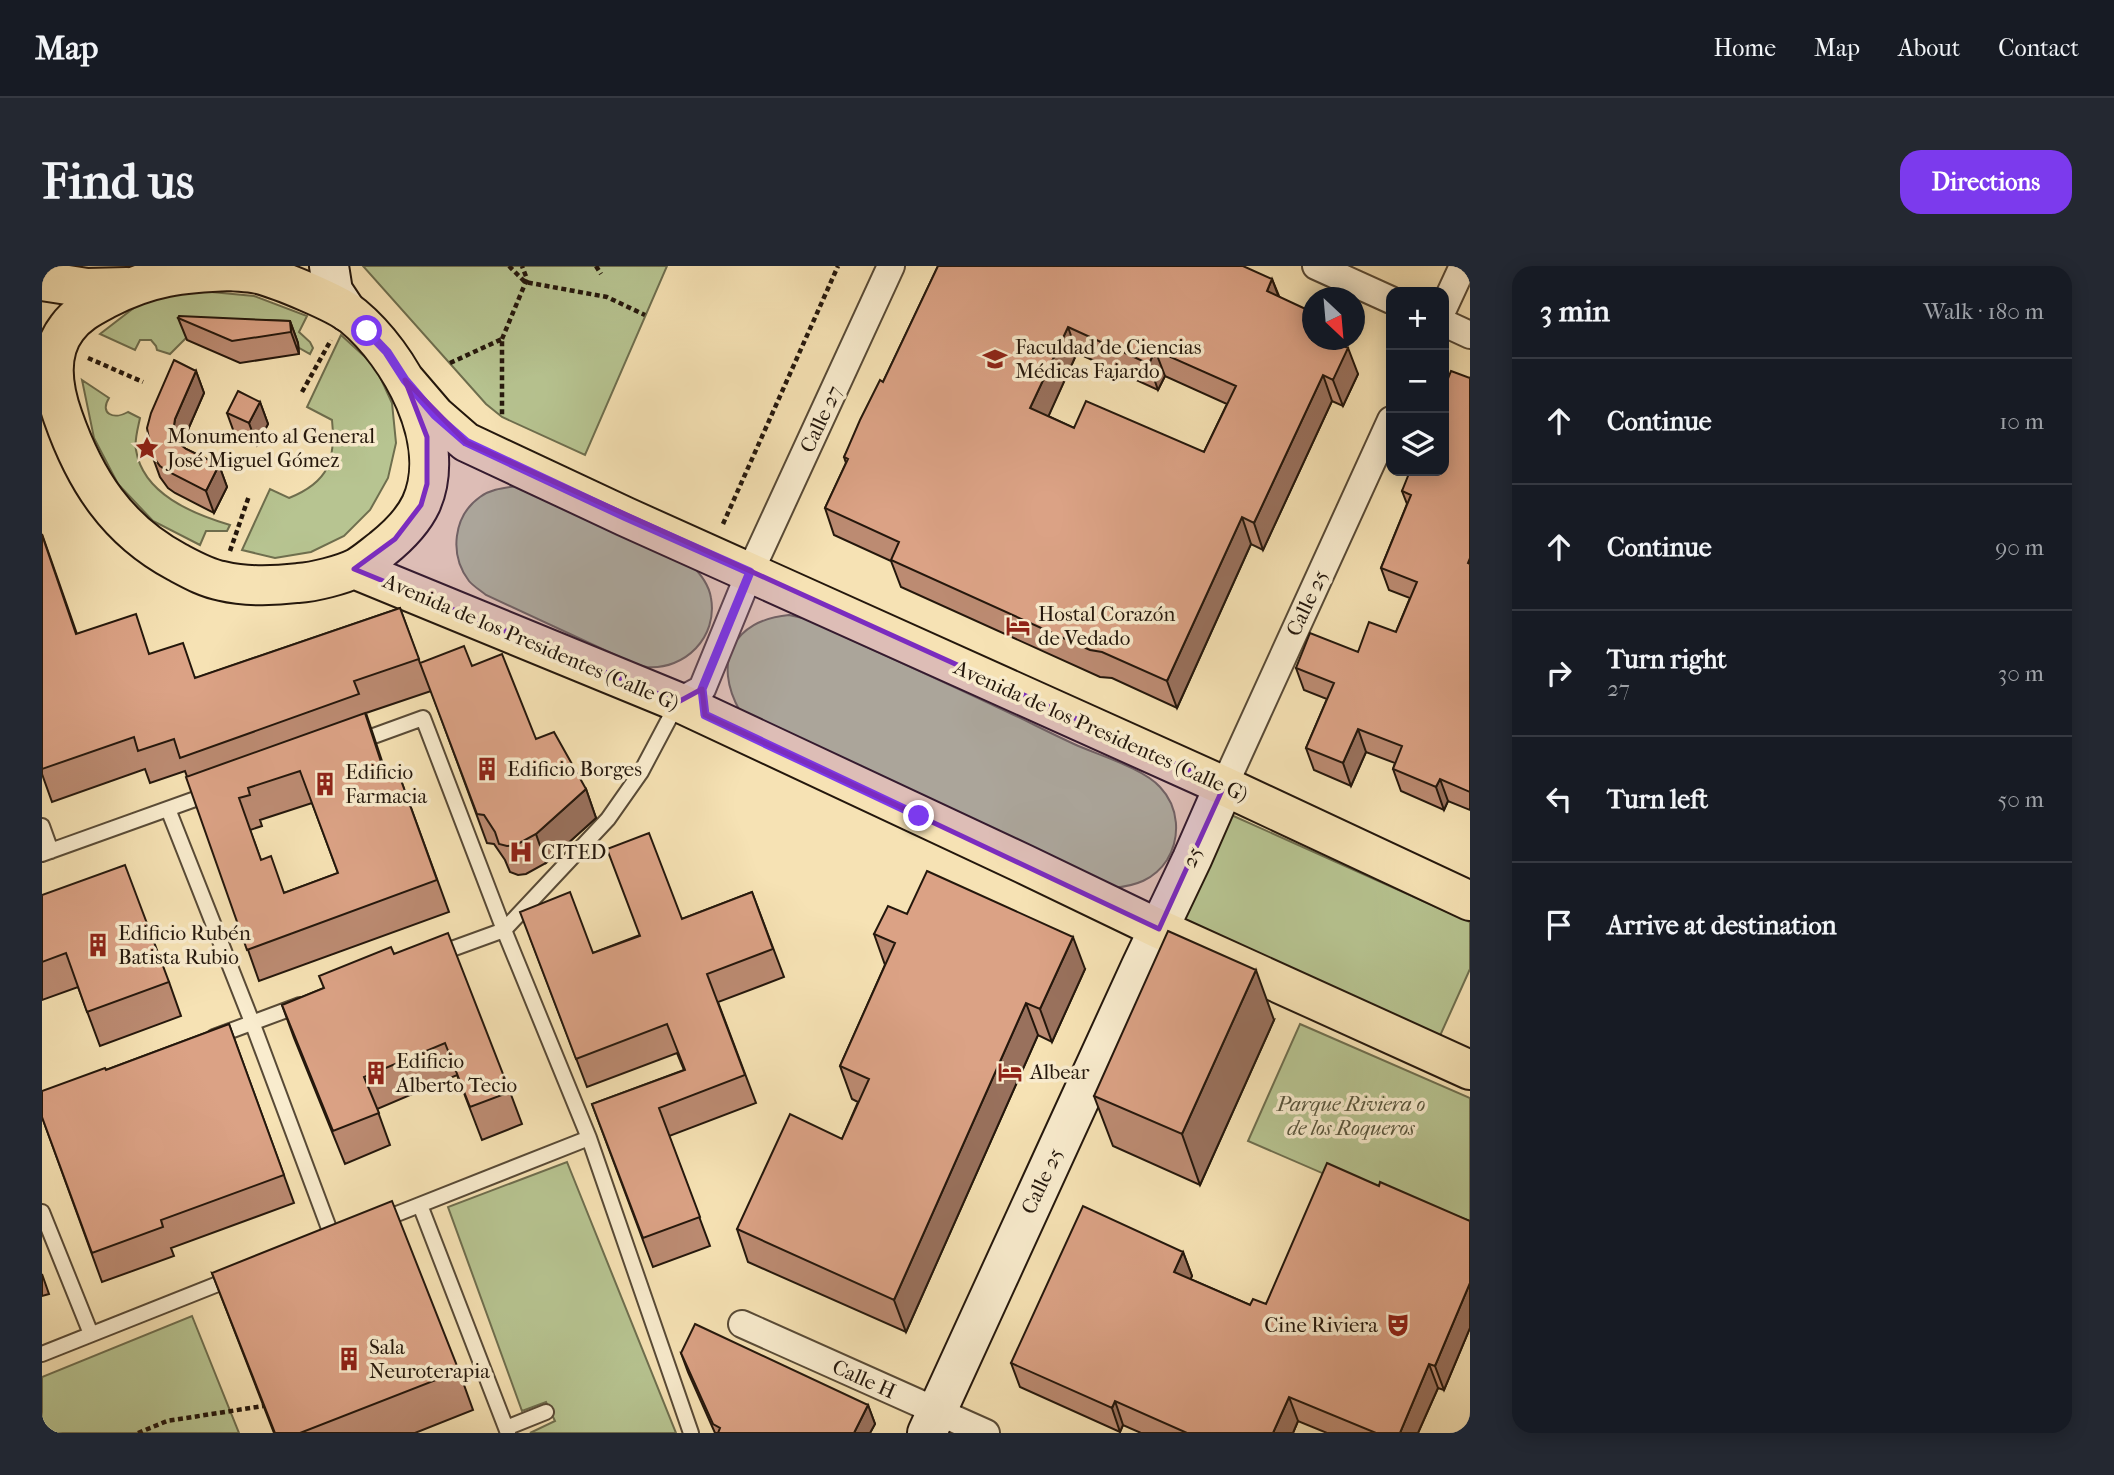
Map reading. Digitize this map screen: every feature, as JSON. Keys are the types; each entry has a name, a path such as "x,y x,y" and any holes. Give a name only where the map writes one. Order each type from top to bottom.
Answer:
{"main road":[{"path":"231,271 258,274 347,312 387,352 405,380 427,437 428,465 421,505 395,538 354,569 307,582 242,585 196,573 143,541 118,518 96,489 80,460 57,400 53,378 58,345 65,330 77,316 129,287 161,277 231,271"},
{"path":"42,281 87,288 129,287"},
{"name":"Avenida de los Presidentes (Calle G)","path":"405,380 435,415 466,442 626,517 1224,786 1470,901"},
{"path":"42,396 68,432"},
{"name":"Avenida de los Presidentes (Calle G)","path":"354,569 695,702 1159,929 1470,1070"}],"street":[{"path":"329,266 333,291 347,312"},
{"name":"Calle 27","path":"695,702 750,572 891,266"},
{"path":"1316,266 1386,298"},
{"path":"1449,296 1463,266"},
{"path":"1449,325 1470,335"},
{"name":"Calle 25","path":"1224,786 1386,431"},
{"name":"25","path":"1159,929 1224,786"},
{"name":"Calle 25","path":"931,1422 1159,929"},
{"name":"Calle H","path":"742,1324 931,1422 986,1433"}],"lane":[{"path":"428,958 504,930 608,818 695,702"},
{"path":"347,746 424,718 504,930 589,1138 691,1433"},
{"path":"42,827 47,852 232,786"},
{"path":"168,809 252,1022 333,1239"},
{"path":"203,1041 315,999"},
{"path":"371,1224 589,1138"},
{"path":"420,1205 507,1430 546,1412"},
{"path":"42,1212 91,1334"},
{"path":"42,1353 244,1274"}],"path":[{"path":"509,266 525,282 607,297 645,315"},
{"path":"502,417 502,338 527,279 522,266"},
{"path":"596,266 601,274"},
{"path":"723,524 838,266"},
{"path":"302,392 347,312"},
{"path":"450,363 502,338"},
{"path":"58,345 143,382"},
{"path":"219,581 249,496"},
{"path":"138,1433 167,1421 263,1406"}],"highlighted area":[{"path":"405,380 466,442 1224,786 1159,929 705,715 702,689 678,702 354,569 395,539 421,505 427,484 427,437"}],"green space":[{"path":"363,266 667,266 585,455 502,417 486,404"},
{"path":"190,290 254,296 307,316 299,332 313,348 310,354 285,340 189,335 170,354 157,350 151,340 140,340 135,350 100,334 139,304"},
{"path":"341,335 375,366 392,403 396,443 388,478 370,510 344,536 311,552 275,558 242,550 270,489 289,498 313,485 327,468 333,447 332,420 307,407"},
{"path":"82,380 109,398 106,408 110,414 128,412 140,418 136,450 148,479 172,500 186,508 230,525 227,531 206,531 200,545 153,521 118,484 94,438"},
{"path":"517,486 692,565 708,589 712,612 704,638 696,648 674,663 642,666 486,595 472,585 458,560 457,536 464,514 484,494"},
{"path":"789,615 807,619 1143,774 1160,787 1174,813 1176,832 1167,860 1156,873 1143,881 1113,888 740,711 728,676 728,660 733,646 754,625"},
{"path":"1229,814 1470,922 1470,969 1439,1038 1180,923"},
{"name":"Parque Riviera o de los Roqueros","path":"1300,1024 1470,1098 1470,1237 1248,1141"},
{"path":"567,1162 676,1433 530,1433 555,1421 546,1402 522,1411 448,1207"},
{"path":"192,1316 239,1433 42,1433 42,1377"}],"building":[{"path":"938,266 1243,266 1272,279 1267,291 1302,307 1302,350 1347,350 1333,380 1323,375 1254,523 1242,517 1167,681 1102,652 1090,650 891,560 899,542 825,508 848,459 844,457 880,380 883,382","holes":["1068,327 1149,364 1155,350 1236,386 1204,452 1086,401 1074,428 1030,408"]},
{"path":"178,318 290,321 291,332 232,341"},
{"path":"174,360 196,371 175,419 172,438 186,449 219,465 206,491 167,471 152,455 147,428"},
{"path":"1451,371 1470,378 1470,792 1440,779 1436,787 1393,769 1402,746 1358,729 1343,763 1306,748 1334,683 1296,668 1310,633 1358,652 1369,622 1396,632 1417,582 1381,568 1411,495 1402,491 1408,476 1449,476"},
{"path":"238,391 260,402 249,423 227,413"},
{"path":"42,535 76,634 136,614 149,654 183,643 195,678 400,608 419,659 354,681 359,694 180,758 174,739 138,751 134,737 42,769"},
{"name":"Edificio Borges","path":"464,646 472,666 502,654 536,739 554,732 586,789 536,834 516,845 499,844 484,815 477,814 420,663"},
{"path":"365,713 386,777 398,772 437,880 247,950 186,777","holes":["300,771 338,873 284,893 271,856 261,860 239,798 250,795 248,788"]},
{"path":"649,833 682,919 752,892 773,949 707,974 745,1075 659,1108 700,1217 643,1238 592,1104 685,1070 667,1024 576,1059 520,912 570,892 593,953 640,936 607,849"},
{"path":"125,865 169,982 87,1012 66,953 42,962 42,895"},
{"path":"927,871 1073,937 1040,1009 1026,1003 894,1300 737,1229 790,1114 842,1139 869,1079 840,1066 895,943 874,934 888,906 907,914"},
{"path":"1168,931 1256,970 1182,1134 1094,1096"},
{"path":"448,933 510,1092 470,1107 445,1043 364,1077 379,1113 333,1131 282,1005 324,988 319,976 391,947 394,954"},
{"path":"229,1024 284,1175 161,1220 163,1227 92,1253 42,1117 42,1091"},
{"path":"1327,1163 1379,1186 1380,1182 1470,1221 1470,1283 1435,1366 1429,1364 1400,1433 1376,1433 1289,1397 1273,1433 1187,1433 1115,1401 1112,1408 1011,1363 1083,1206 1183,1252 1174,1272 1250,1305 1253,1299 1266,1304"},
{"name":"Sala Neuroterapia","path":"392,1201 459,1371 300,1433 275,1433 212,1273"},
{"path":"695,1324 868,1405 854,1433 718,1433 720,1428 713,1424 681,1353"}],"place":[{"name":"Faculdad de Ciencias Médicas Fajardo","path":"995,359"},
{"name":"Monumento al General José Miguel Gómez","path":"147,448"},
{"name":"Hostal Corazón de Vedado","path":"1018,626"},
{"name":"Edificio Borges","path":"487,769"},
{"name":"Edificio Farmacia","path":"325,784"},
{"name":"CITED","path":"521,852"},
{"name":"Edificio Rubén Batista Rubio","path":"98,945"},
{"name":"Albear","path":"1010,1072"},
{"name":"Edificio Alberto Tecio","path":"376,1073"},
{"name":"Cine Riviera","path":"1398,1325"},
{"name":"Sala Neuroterapia","path":"349,1359"}],"route":[{"path":"367,331 387,352 405,380 435,415 466,442 750,572 702,689 705,715 919,816"}]}
